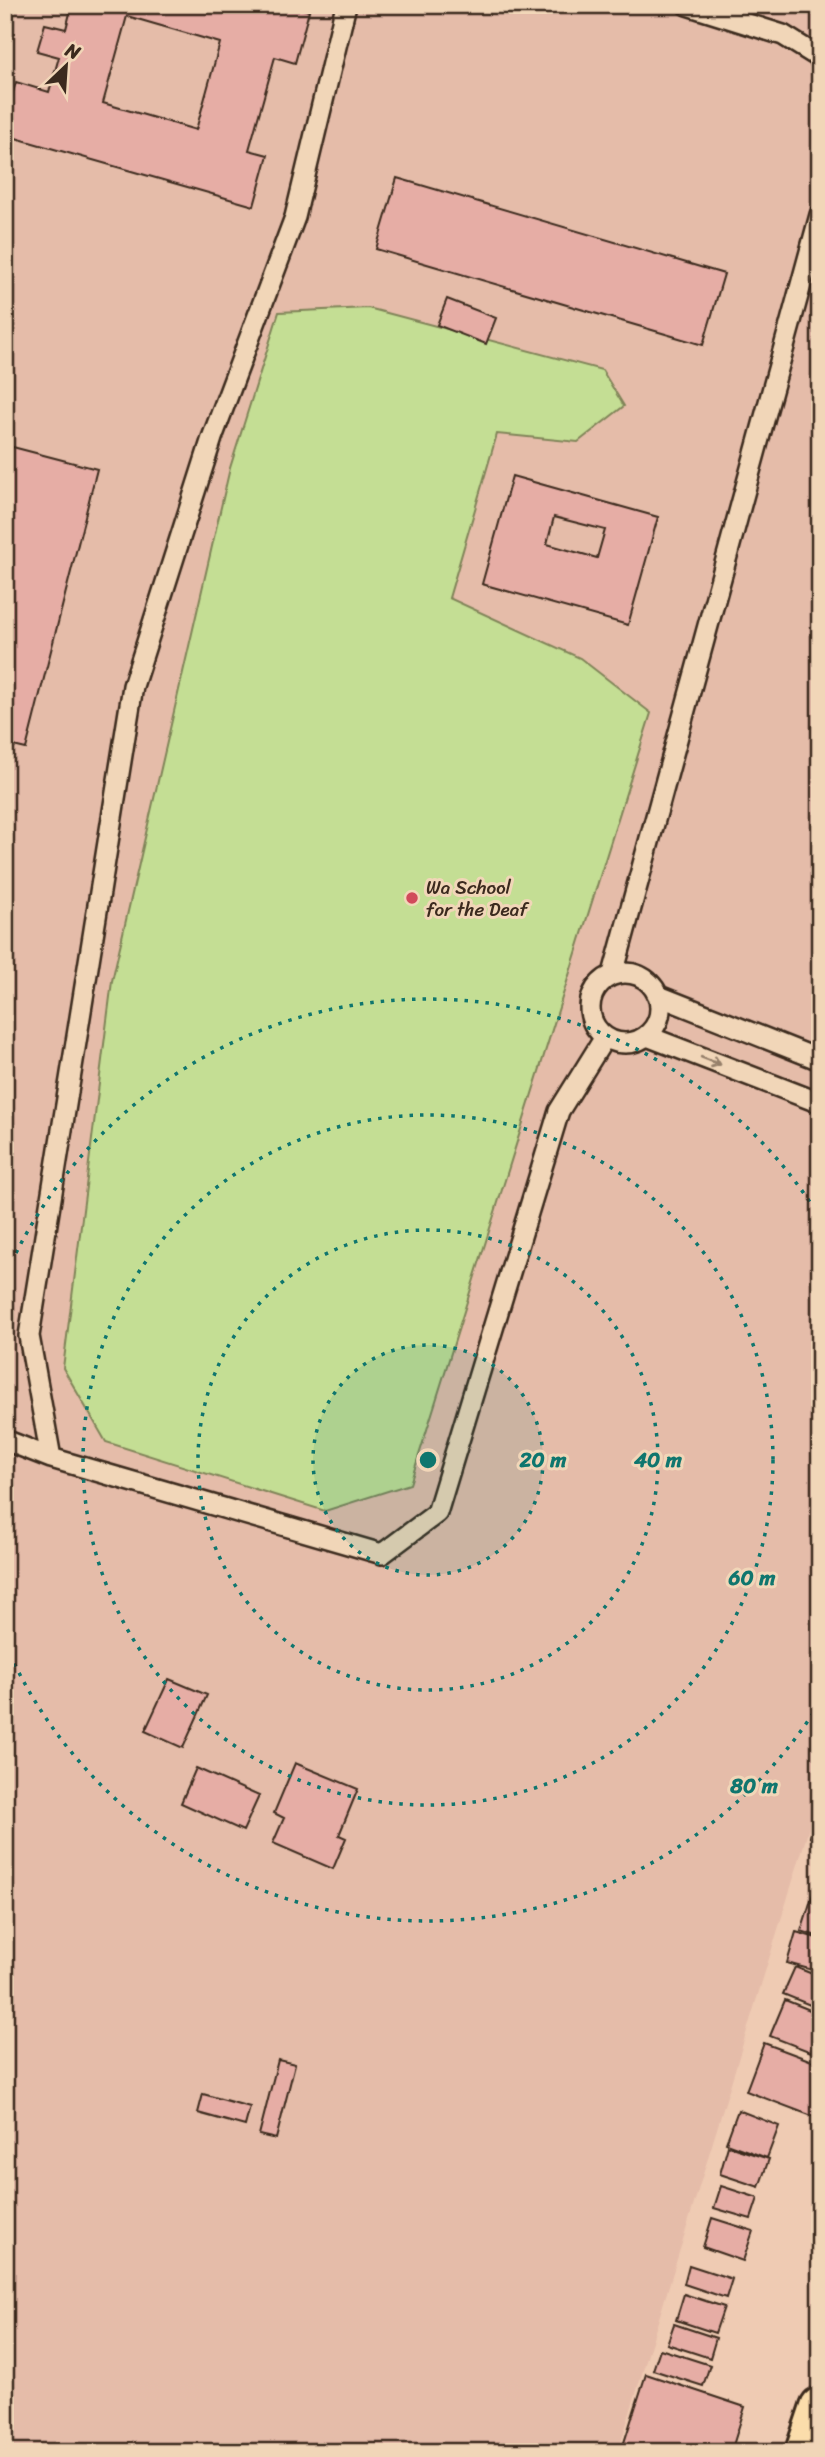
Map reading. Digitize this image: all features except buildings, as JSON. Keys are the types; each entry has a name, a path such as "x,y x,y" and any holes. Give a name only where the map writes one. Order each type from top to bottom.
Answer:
{"highway":[{"path":"805,2452 820,2407"}],"lane":[{"path":"51,1458 29,1336 133,686 212,438 295,217 346,5"},
{"path":"687,5 783,35 820,58"},
{"path":"613,974 820,215"},
{"path":"659,996 660,1018 647,1036 626,1043 605,1037 591,1020 591,997 603,979 624,972 645,979 659,996 820,1060"},
{"path":"647,1036 820,1102"},
{"path":"5,1440 51,1458 382,1555 437,1513 559,1111 605,1037"}],"shaded area":[{"name":"Wa School for the Deaf","path":"5,5 820,5 820,1792 618,2452 5,2452"}],"green space":[{"path":"368,308 602,370 624,406 578,442 497,434 449,598 580,658 651,713 410,1484 325,1511 106,1442 63,1368 112,981 230,468 279,312"}],"place":[{"name":"Wa School for the Deaf","path":"412,898"}]}
